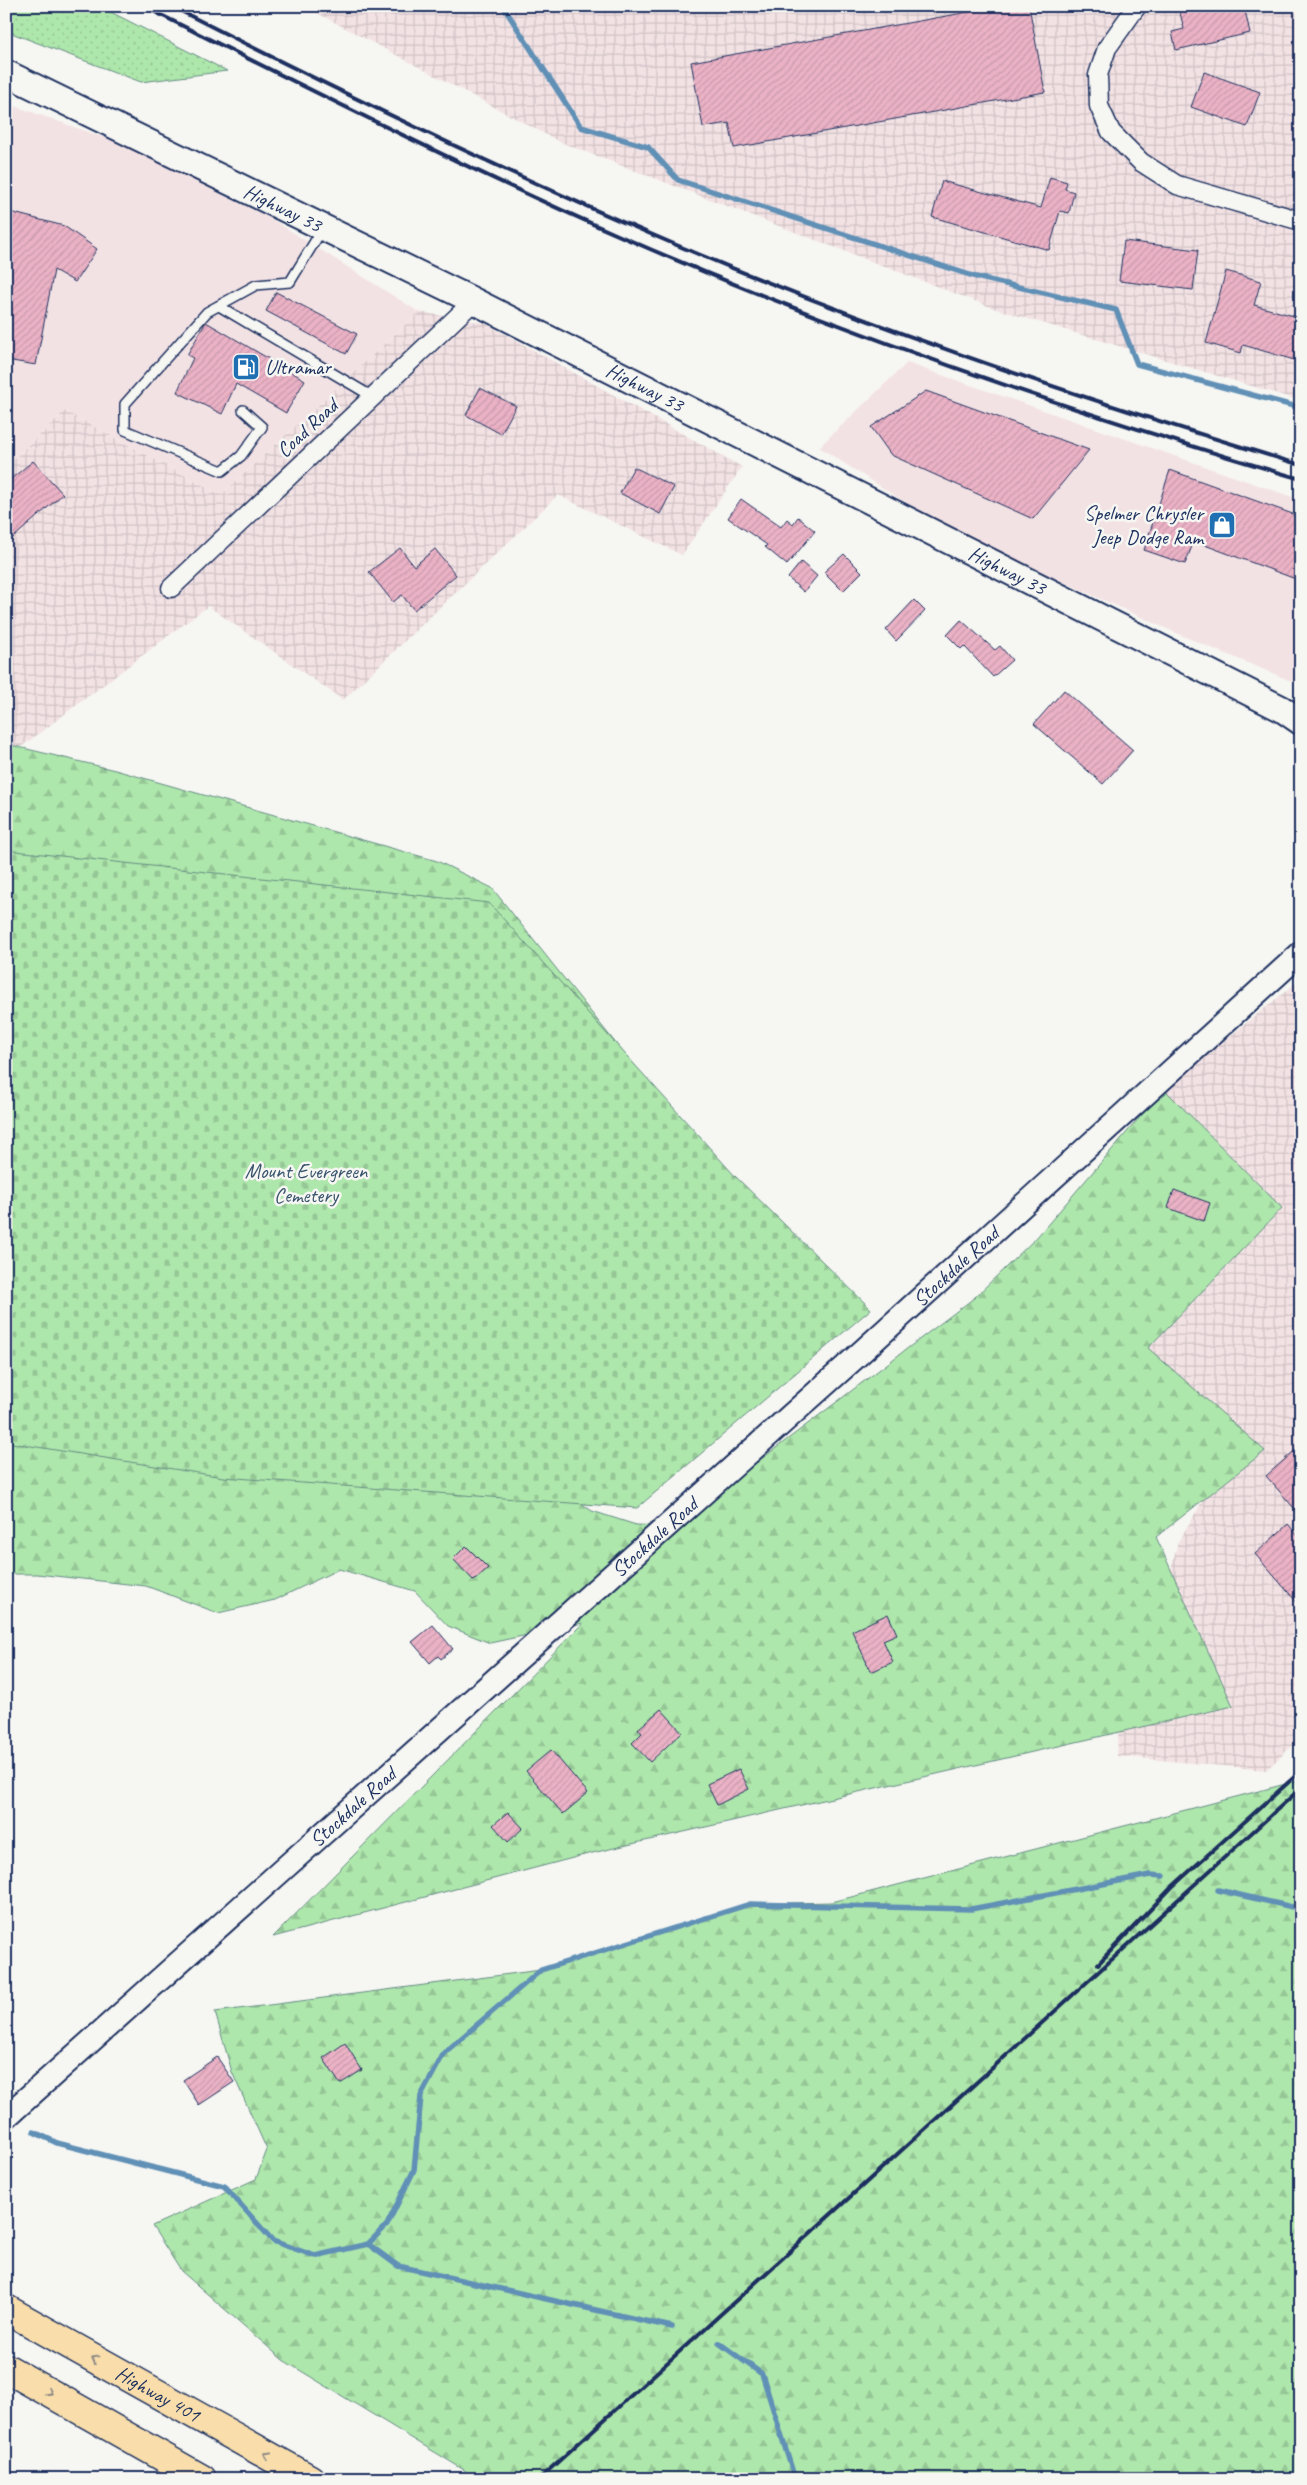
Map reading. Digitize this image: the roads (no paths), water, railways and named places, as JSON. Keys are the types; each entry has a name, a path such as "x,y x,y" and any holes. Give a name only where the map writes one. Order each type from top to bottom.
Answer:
{"highway":[{"name":"Highway 401","path":"6,2309 310,2479"},
{"path":"6,2368 202,2479"}],"main road":[{"name":"Highway 33","path":"6,73 474,301 1294,716"}],"street":[{"path":"1137,6 1107,48 1098,75 1099,106 1111,132 1141,162 1177,185 1301,221"},
{"name":"Coad Road","path":"171,588 474,301"},
{"name":"Stockdale Road","path":"6,2117 848,1364 1301,953"}],"lane":[{"path":"243,410 262,428 241,456 222,471 125,430 125,404 207,312 256,285 290,282 324,228"},
{"path":"219,306 373,397"}],"waterway":[{"path":"503,6 581,127 648,147 678,180 976,277 1116,310 1137,364 1301,408"},
{"path":"34,2132 57,2143 224,2186 273,2241 315,2256 368,2244 387,2225 414,2170 421,2096 444,2053 541,1970 750,1904 971,1909 1150,1875 1163,1876"},
{"path":"1218,1890 1301,1909"},
{"path":"368,2244 398,2266 672,2327"},
{"path":"719,2343 762,2374 795,2479"}],"railway":[{"path":"143,6 499,181 703,272 871,338 1042,398 1301,479"},
{"path":"171,6 453,145 567,198 791,292 875,324 1044,383 1301,465"},
{"path":"1098,1964 1172,1887 1301,1771"},
{"path":"539,2479 1301,1788"}],"place":[{"name":"Ultramar","path":"246,367"},
{"name":"Spelmer Chrysler Jeep Dodge Ram","path":"1222,525"}],"park label":[{"name":"Mount Evergreen Cemetery","path":"306,1183"}]}
